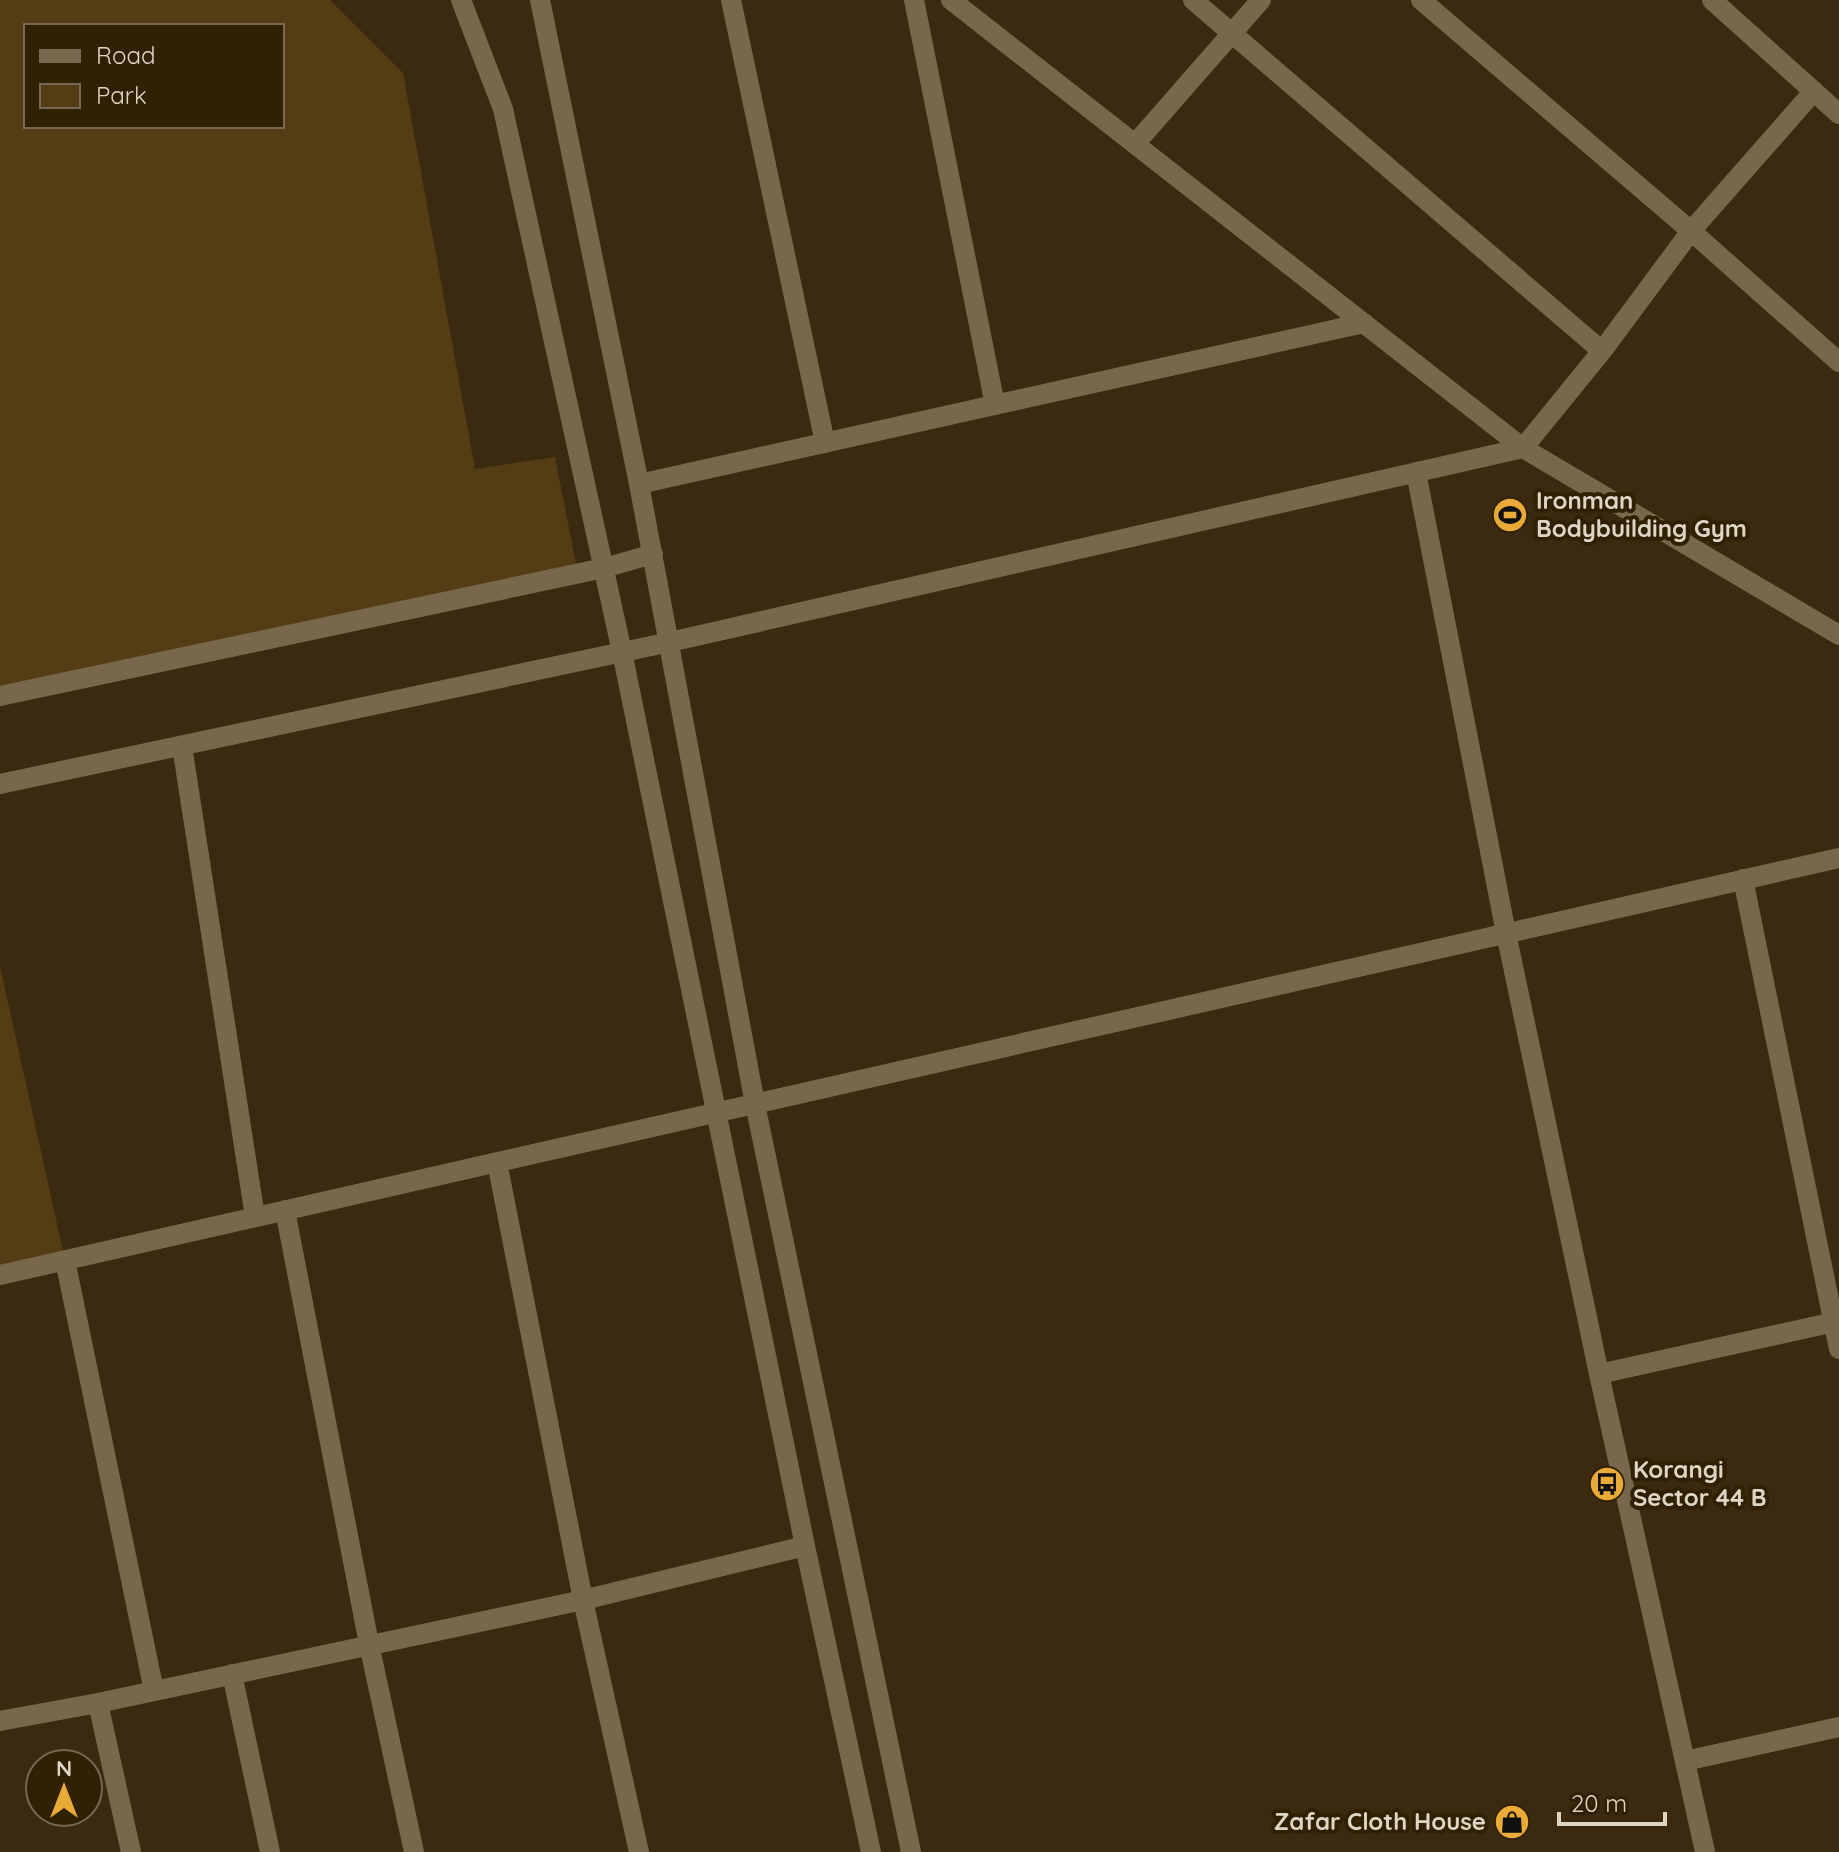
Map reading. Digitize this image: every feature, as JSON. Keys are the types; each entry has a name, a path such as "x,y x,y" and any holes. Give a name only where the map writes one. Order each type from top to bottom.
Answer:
{"street":[{"path":"461,0 503,109 622,652 805,1546 871,1852"},
{"path":"540,0 653,554 755,1104 911,1852"},
{"path":"731,0 825,443"},
{"path":"914,0 995,405"},
{"path":"951,0 1523,448 1839,635"},
{"path":"1193,0 1602,351"},
{"path":"1135,144 1261,0"},
{"path":"1421,0 1839,362"},
{"path":"1712,0 1839,114"},
{"path":"0,784 670,642 1523,448 1602,351 1691,231 1814,91"},
{"path":"639,484 1364,323"},
{"path":"1416,472 1506,933 1599,1374 1705,1852"},
{"path":"0,696 604,568 653,554"},
{"path":"182,746 255,1217"},
{"path":"0,1275 1839,858"},
{"path":"1743,879 1836,1321 1839,1349"},
{"path":"497,1162 583,1600 639,1852"},
{"path":"285,1210 369,1644 414,1852"},
{"path":"65,1260 154,1691"},
{"path":"1599,1374 1836,1321"},
{"path":"0,1721 583,1600 805,1546"},
{"path":"232,1674 270,1852"},
{"path":"98,1703 131,1852"},
{"path":"1685,1761 1839,1727"}],"green space":[{"path":"0,0 330,0 403,73 475,469 555,457 577,569 0,694"},
{"path":"0,966 65,1260 0,1275"}],"place":[{"name":"Ironman Bodybuilding Gym","path":"1510,515"},
{"name":"Korangi Sector 44 B","path":"1607,1484"},
{"name":"Zafar Cloth House","path":"1512,1822"}]}
